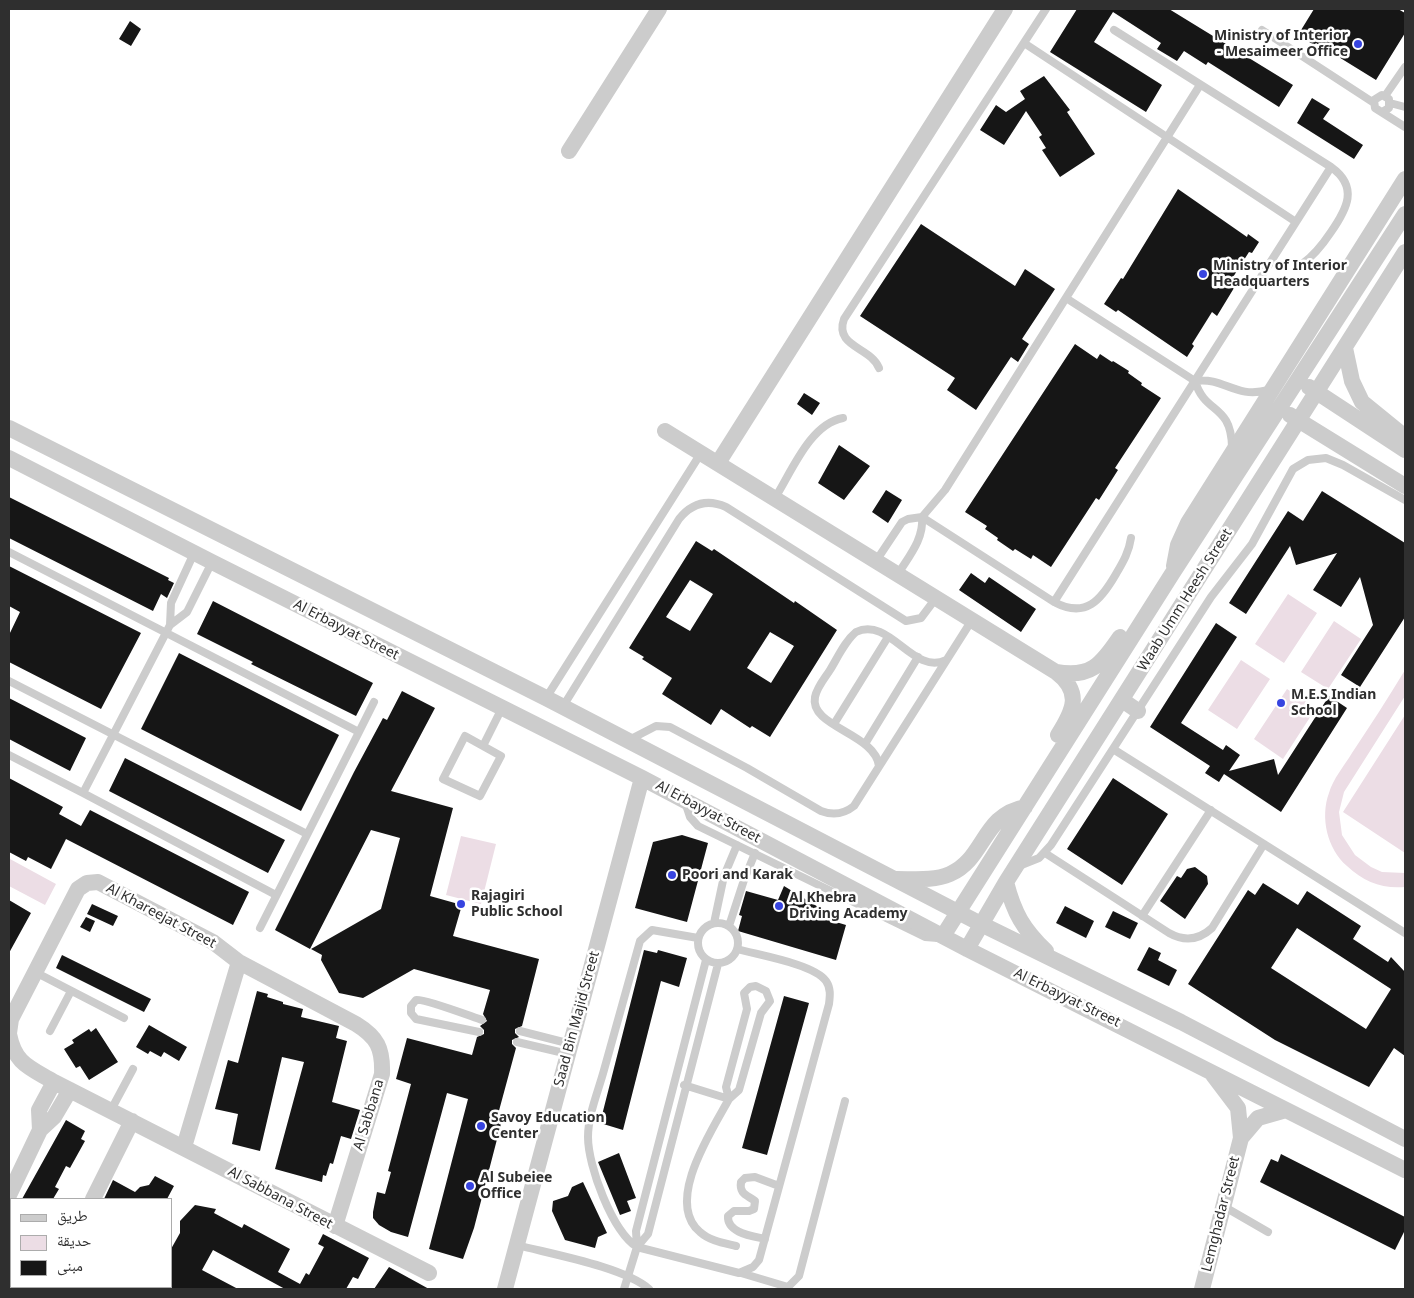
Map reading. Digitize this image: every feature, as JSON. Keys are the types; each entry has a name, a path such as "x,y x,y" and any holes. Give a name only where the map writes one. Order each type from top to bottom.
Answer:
{"street":[{"path":"569,151 658,9"},
{"path":"718,463 1005,9"},
{"path":"1401,186 1403,218"},
{"name":"Waab Umm Heesh Street","path":"1172,574 1181,536 1401,186"},
{"name":"Waab Umm Heesh Street","path":"943,936 1172,574 1403,218"},
{"name":"Waab Umm Heesh Street","path":"967,949 1006,882 1405,252"},
{"path":"1345,348 1352,382 1362,402 1405,437"},
{"path":"1298,379 1405,450"},
{"path":"1279,408 1405,486"},
{"name":"Al Erbayyat Street","path":"9,428 546,698 980,924 1180,1022 1405,1139"},
{"path":"665,430 1056,672 1069,684 1073,702 1070,714 1053,746 1053,763"},
{"name":"Al Erbayyat Street","path":"9,458 642,778 967,949 1405,1170"},
{"path":"1056,672 1074,674 1092,669 1106,658 1128,630 1143,620"},
{"path":"1122,700 1138,711"},
{"name":"Saad Bin Majid Street","path":"505,1289 515,1245 570,1049 642,778"},
{"path":"894,879 935,878 952,874 969,860 995,821 1009,812 1025,807"},
{"name":"Al Khareejat Street","path":"11,1050 9,1034 11,1019 78,890 92,882 98,882 213,942 239,962"},
{"path":"1006,882 1011,902 1022,925 1056,962"},
{"path":"184,1147 239,962"},
{"name":"Al Sabbana","path":"239,962 356,1024 369,1032 378,1045 382,1059 382,1074 335,1226"},
{"name":"Al Sabbana Street","path":"11,1050 23,1063 54,1082 429,1273"},
{"name":"Lemghadar Street","path":"1202,1289 1241,1138 1238,1108 1209,1070"},
{"path":"40,1130 39,1110 54,1082"},
{"path":"9,1195 15,1166 40,1130 54,1117 70,1090"},
{"name":"Lemghadar Street","path":"1241,1138 1258,1118 1286,1110"},
{"path":"94,1198 132,1121"}],"lane":[{"path":"879,368 876,361 845,338 842,328 844,319 1046,9"},
{"path":"1114,30 1331,167 1345,183 1347,204 1342,216 1320,248 1302,264"},
{"path":"1262,30 1374,103 1377,110 1405,127"},
{"path":"1024,43 1296,222"},
{"path":"1374,103 1376,97 1385,96 1405,68"},
{"path":"898,574 918,542 922,529 922,517 945,490 1200,85"},
{"path":"1385,96 1390,103 1405,106"},
{"path":"1382,112 1387,110 1390,103"},
{"path":"1054,602 1331,167"},
{"path":"1066,298 1195,381 1206,401 1227,420 1232,432 1232,453"},
{"path":"1195,381 1210,381 1237,392 1249,394 1272,390"},
{"path":"775,498 818,429 830,422 844,418"},
{"path":"546,698 701,453"},
{"path":"1015,868 1045,853 1211,597 1257,536 1293,469 1308,460 1326,458 1405,500"},
{"path":"562,708 679,519 689,508 702,503 718,504 726,507 906,621 921,618 936,598"},
{"path":"876,561 902,522 922,517 1054,602 1061,606 1077,608 1085,607 1099,599 1126,558 1131,538"},
{"path":"9,552 359,732"},
{"path":"170,624 171,603 194,553"},
{"path":"83,793 170,624 187,612 212,562"},
{"path":"628,741 652,727 661,725 670,727 747,768 821,812 833,814 844,812 854,806 972,620"},
{"path":"879,766 874,751 822,716 816,708 817,691 851,636 856,632 874,629 918,657 934,663 946,660"},
{"path":"834,724 888,637"},
{"path":"865,744 918,657"},
{"path":"9,681 307,834"},
{"path":"260,928 374,702"},
{"path":"483,746 502,708"},
{"path":"463,737 483,746 501,756 480,796 443,779 463,737"},
{"path":"1113,749 1405,933"},
{"path":"9,755 276,895"},
{"path":"685,800 687,812 693,822 925,937 943,936"},
{"path":"1142,916 1211,810"},
{"path":"1045,853 1169,933 1183,939 1206,934 1217,922 1264,844"},
{"path":"714,923 724,876 737,845"},
{"path":"729,926 755,853"},
{"path":"714,923 729,926 737,936 737,949 730,960 718,964 706,960 698,950 698,938 704,928 714,923"},
{"path":"698,938 652,930 640,941 591,1116 588,1137 591,1159 606,1202 622,1235 637,1246 788,1287 799,1276 845,1101"},
{"path":"737,949 815,971 828,983 830,993 829,1004 759,1260 753,1267 739,1273"},
{"path":"624,1289 637,1246 636,1231 706,960"},
{"path":"637,1246 648,1234 718,964"},
{"path":"35,972 124,1018"},
{"path":"729,1099 726,1087 747,1010 744,993 750,986 756,986 766,991 770,1001 761,1013 738,1090 729,1099 697,1158 689,1185 687,1211 690,1221 700,1232 718,1242 736,1246"},
{"path":"50,1031 71,991"},
{"path":"479,1032 416,1019 411,1013 411,1006 416,1000 423,999 435,1005 482,1020"},
{"path":"520,1030 570,1049"},
{"path":"518,1042 570,1049"},
{"path":"111,1110 133,1068"},
{"path":"675,1082 729,1099"},
{"path":"765,1239 733,1229 728,1222 728,1216 734,1211 754,1209 754,1201 743,1194 741,1189 741,1182 745,1178 754,1177 779,1186"},
{"path":"1223,1206 1268,1232"},
{"path":"515,1245 604,1268 649,1289"}],"green space":[{"path":"1288,594 1317,613 1284,663 1255,644"},
{"path":"1334,621 1361,639 1328,689 1301,672"},
{"path":"1241,660 1270,679 1237,729 1208,710"},
{"path":"1405,670 1405,696 1344,792 1339,812 1342,835 1355,855 1371,867 1382,872 1405,873 1405,887 1389,887 1374,883 1353,872 1340,859 1330,842 1325,822 1325,812 1326,802 1336,778"},
{"path":"1287,689 1316,708 1283,759 1254,739"},
{"path":"1405,715 1405,853 1343,812"},
{"path":"461,836 496,844 481,904 446,895"},
{"path":"10,859 56,884 45,905 9,886"}],"building":[{"path":"1077,9 1169,9 1293,85 1279,107 1208,62 1206,65 1184,51 1177,61 1157,49 1161,43 1113,12 1094,42 1162,85 1146,112 1050,52"},
{"name":"Ministry of Interior - Mesaimeer Office","path":"1314,9 1398,9 1405,13 1405,33 1376,80 1316,43 1314,45 1298,35"},
{"path":"130,21 141,29 131,46 119,39"},
{"path":"1044,76 1070,110 1067,112 1095,154 1060,177 1042,150 1046,148 1039,137 1042,135 1026,111 1004,145 980,130 996,105 1006,112 1025,99 1020,91"},
{"path":"1312,98 1330,109 1323,119 1363,145 1354,159 1297,123"},
{"name":"Ministry of Interior Headquarters","path":"1178,189 1247,237 1248,234 1259,242 1252,253 1249,252 1228,285 1234,288 1217,316 1212,312 1192,344 1194,346 1187,357 1118,310 1116,312 1104,304 1121,278 1123,279"},
{"path":"921,224 1015,286 1025,269 1055,289 1022,339 1029,344 1018,362 1011,357 976,410 947,390 955,378 860,316"},
{"path":"1075,344 1097,359 1100,354 1129,371 1128,373 1142,383 1141,385 1161,398 1115,468 1118,470 1099,500 1096,498 1051,567 1033,555 1031,559 1015,549 1013,551 985,529 987,526 965,512"},
{"path":"804,393 820,403 812,415 797,404"},
{"path":"839,445 870,466 844,500 818,483"},
{"path":"886,490 902,500 888,523 872,512"},
{"path":"1322,491 1405,543 1405,617 1360,687 1341,675 1373,625 1360,577 1341,607 1313,590 1337,553 1296,565 1290,546 1246,614 1229,603 1288,511 1303,521"},
{"path":"9,497 169,578 168,580 174,583 167,598 161,594 153,611 9,538"},
{"path":"696,541 712,551 714,549 837,630 770,737 752,726 750,728 721,709 711,725 662,694 672,678 642,659 644,657 629,648","holes":["690,580 713,594 690,631 666,617","770,632 794,646 771,683 747,668"]},
{"path":"9,566 141,633 101,709 9,662 9,635 20,612 9,606"},
{"path":"971,573 985,583 989,577 1036,609 1021,632 959,590"},
{"path":"213,601 373,683 356,716 251,664 253,662 197,634"},
{"path":"1216,623 1237,637 1181,723 1223,750 1226,745 1240,755 1229,771 1274,759 1278,775 1329,696 1347,708 1281,812 1224,774 1219,782 1205,773 1210,766 1150,727"},
{"path":"179,653 339,735 301,811 141,729"},
{"path":"402,691 435,708 391,791 453,808 430,896 462,905 453,936 539,959 522,1026 515,1029 515,1033 519,1037 512,1040 512,1044 516,1048 497,1118 502,1120 474,1228 463,1259 429,1249 468,1099 447,1093 408,1237 391,1232 379,1225 373,1218 373,1212 377,1192 385,1194 391,1172 388,1171 411,1084 396,1079 407,1038 472,1055 477,1037 484,1034 484,1030 480,1026 487,1021 483,1014 490,990 414,969 363,998 339,993 321,960 322,955 311,949 381,909 400,838 371,830 310,949 275,930 354,772 383,718 387,720"},
{"path":"9,698 86,738 70,771 9,739"},
{"path":"125,758 285,840 268,873 109,791"},
{"path":"9,778 63,807 59,814 81,826 90,810 249,892 233,925 66,839 51,869 28,857 26,861 9,852"},
{"path":"1113,778 1168,814 1122,885 1067,849"},
{"name":"Poori and Karak","path":"682,835 708,843 687,922 635,908 653,842"},
{"path":"1195,867 1207,876 1208,884 1185,919 1160,901 1177,876 1181,878 1187,869"},
{"path":"1263,883 1298,905 1307,891 1361,926 1353,939 1388,962 1391,957 1405,972 1405,1056 1394,1048 1369,1087 1275,1040 1188,984 1248,890 1255,895","holes":["1297,928 1391,989 1366,1029 1271,968"]},
{"path":"784,886 828,913 826,919 846,925 836,960 738,931 742,916 739,915 746,891 778,900"},
{"path":"9,900 31,913 9,953"},
{"path":"92,904 118,916 113,926 87,914"},
{"path":"1065,906 1094,921 1086,938 1056,923"},
{"path":"1113,911 1138,923 1130,939 1105,927"},
{"path":"86,917 95,921 90,932 80,927"},
{"path":"1149,947 1161,953 1158,960 1177,970 1169,986 1137,970"},
{"path":"644,950 657,953 658,950 687,958 679,987 661,981 623,1130 600,1123"},
{"path":"62,955 151,999 144,1012 56,968"},
{"path":"257,991 268,994 267,997 283,1002 283,1004 303,1009 301,1017 339,1026 336,1038 347,1041 332,1102 360,1110 351,1139 341,1136 333,1164 330,1163 326,1176 323,1175 322,1182 275,1169 304,1062 282,1057 260,1151 232,1144 238,1114 215,1109 228,1060 238,1063"},
{"path":"784,996 809,1003 767,1155 742,1148"},
{"path":"149,1025 187,1047 179,1061 164,1052 161,1057 150,1051 148,1054 136,1047"},
{"path":"96,1028 118,1062 89,1080 80,1066 76,1068 64,1049 74,1043 72,1040 89,1029 91,1032"},
{"path":"66,1120 85,1131 81,1139 85,1141 70,1168 66,1166 55,1187 59,1189 54,1198 23,1198"},
{"path":"619,1153 636,1198 627,1201 631,1211 620,1215 598,1162"},
{"path":"1281,1154 1405,1217 1405,1230 1395,1250 1260,1182 1271,1159 1278,1162"},
{"path":"155,1176 174,1186 168,1198 104,1198 113,1180 135,1192 140,1187 149,1185"},
{"path":"583,1182 607,1233 598,1237 595,1248 565,1240 552,1211 553,1201 568,1196 572,1187"},
{"path":"195,1205 216,1209 214,1213 242,1228 244,1224 290,1249 278,1272 300,1284 306,1273 309,1275 324,1247 318,1244 323,1234 369,1258 358,1279 353,1277 346,1289 285,1289 213,1250 202,1270 238,1289 171,1289 172,1247 180,1233 180,1221"},
{"path":"389,1267 429,1289 374,1289"}],"place":[{"name":"Ministry of Interior - Mesaimeer Office","path":"1358,44"},
{"name":"Ministry of Interior Headquarters","path":"1203,274"},
{"name":"M.E.S Indian School","path":"1281,703"},
{"name":"Poori and Karak","path":"672,875"},
{"name":"Rajagiri Public School","path":"461,904"},
{"name":"Al Khebra Driving Academy","path":"779,906"},
{"name":"Savoy Education Center","path":"481,1126"},
{"name":"Al Subeiee Office","path":"470,1186"}]}
